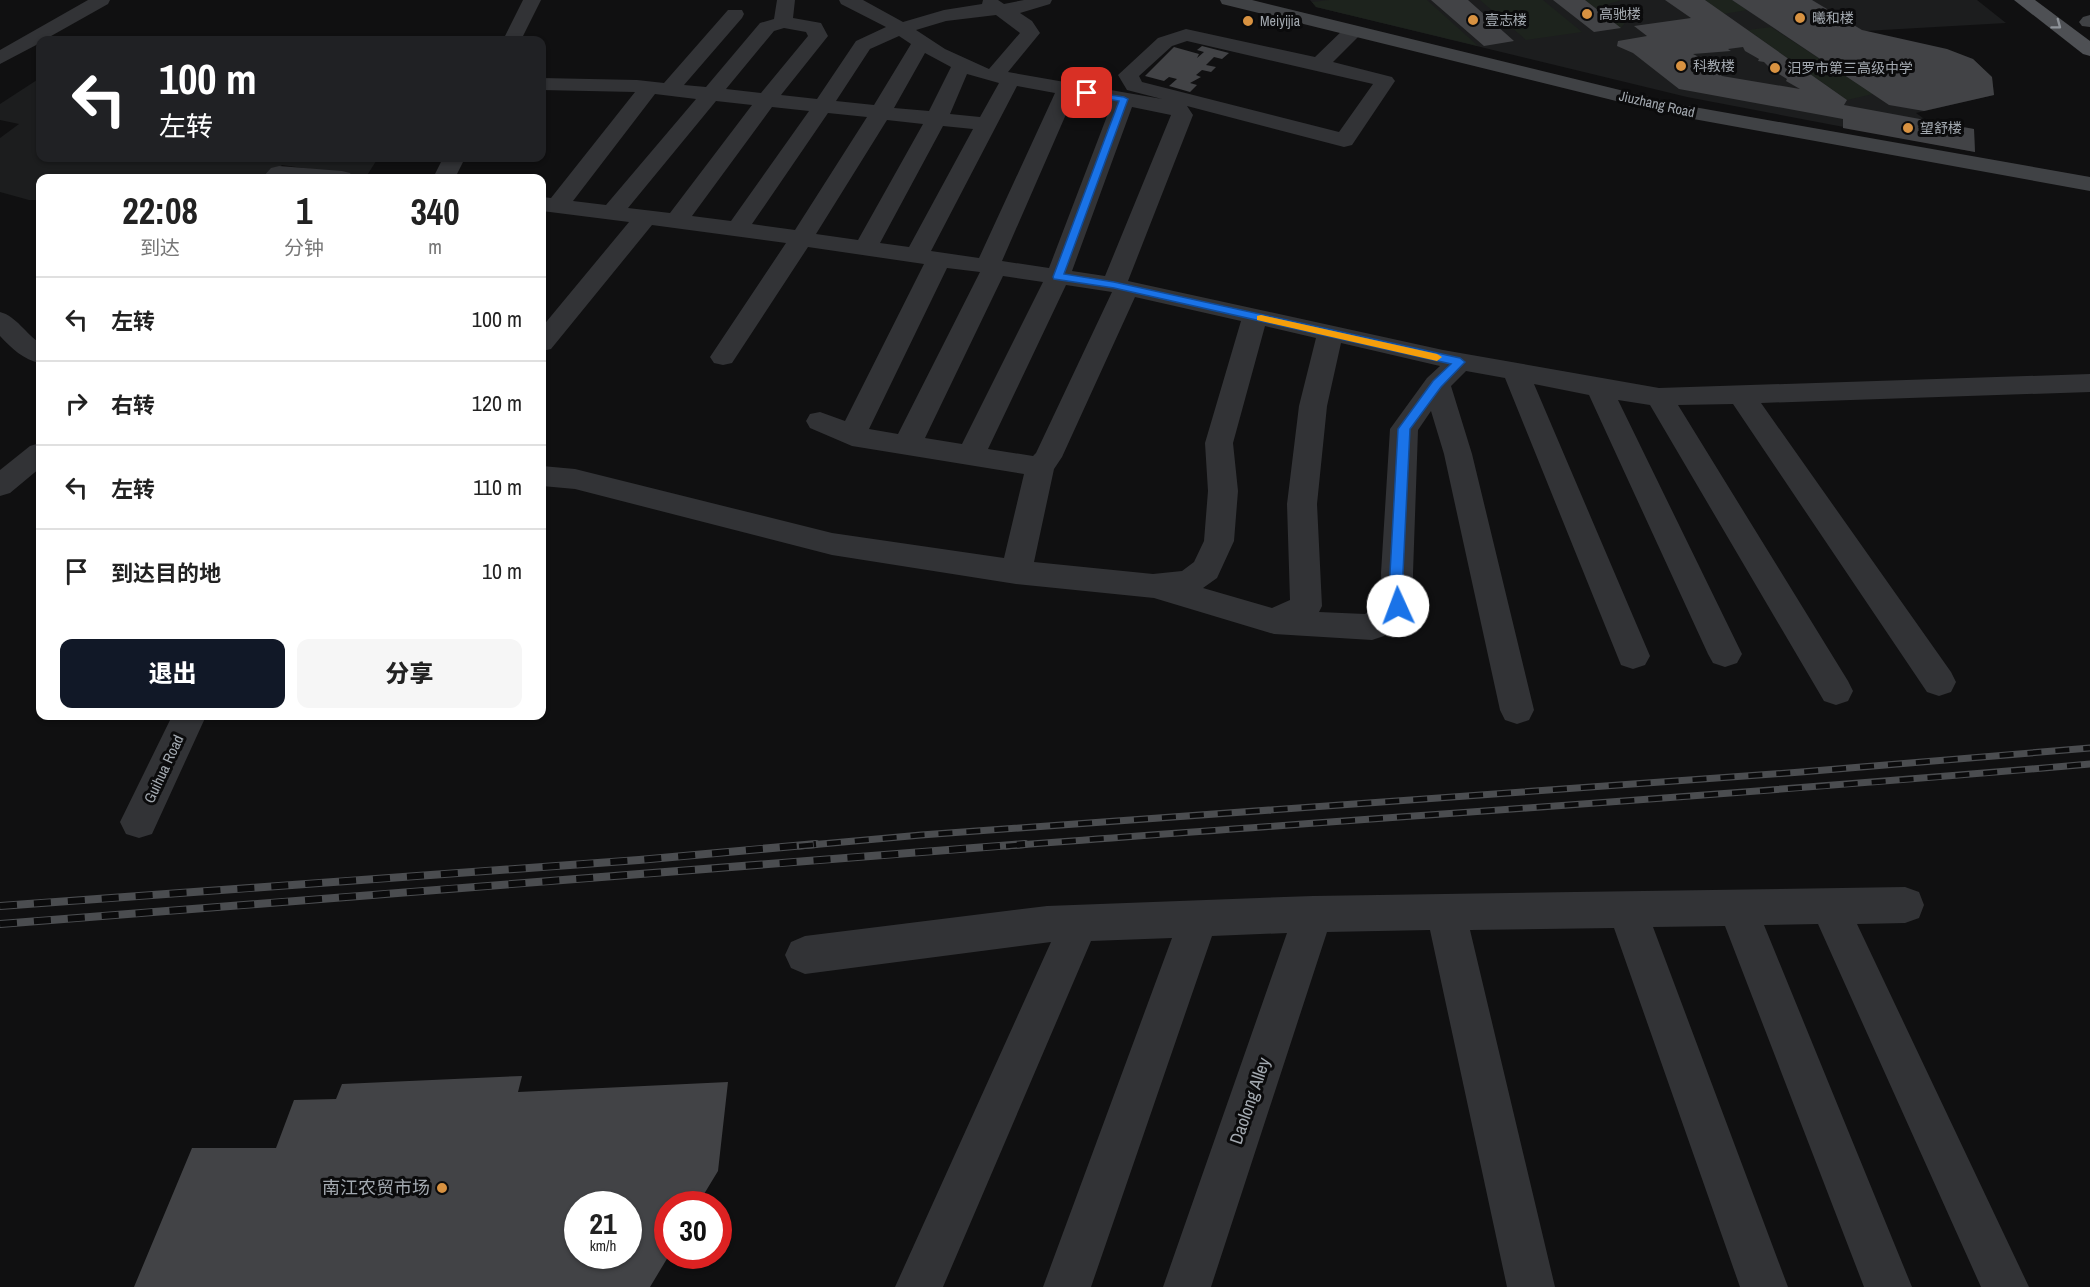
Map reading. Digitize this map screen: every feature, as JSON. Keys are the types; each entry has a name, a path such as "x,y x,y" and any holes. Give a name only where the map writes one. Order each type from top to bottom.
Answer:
{"main road":[{"path":"2024,0 2090,50"}],"street":[{"path":"38,36 101,0"},
{"path":"514,36 532,0"},
{"path":"848,0 875,13 921,43 983,74 1169,106 1179,110 1182,115 1120,287 1048,457 1040,467 1016,572"},
{"path":"736,229 863,45 898,29 962,12 994,5 1043,0"},
{"name":"Jiuzhang Road","path":"1229,0 1677,110 2090,184"},
{"name":"Jiuzhang Road","path":"1254,0 1680,103 2090,176"},
{"path":"783,22 786,1"},
{"path":"852,436 986,124 1002,77 1030,33 1025,25 994,5"},
{"path":"549,205 660,88 735,14"},
{"path":"612,213 767,27 783,22 814,27 818,36 767,99 676,221"},
{"path":"1318,64 1353,31"},
{"path":"1186,35 1318,64 1385,81 1344,140 1134,86 1128,75 1165,42 1186,35"},
{"path":"0,58 36,37"},
{"path":"723,357 802,239 882,112 921,43"},
{"path":"865,248 937,118 962,64"},
{"path":"546,84 660,88 986,124"},
{"path":"907,445 991,267 1067,90"},
{"path":"971,455 1058,277 1124,99"},
{"path":"549,205 736,229 1120,287 1460,362 1659,397 2090,383"},
{"path":"546,338 645,218"},
{"path":"1153,586 1189,582 1206,570 1219,541 1222,491 1219,443 1255,317"},
{"path":"0,320 34,343"},
{"path":"1274,621 1306,606 1302,504 1313,406 1330,333"},
{"path":"546,476 575,479 832,544 1016,572 1153,586 1274,621 1317,626 1372,627 1398,606 1397,573 1404,429 1437,384 1460,362"},
{"path":"1516,373 1633,656"},
{"path":"1437,384 1461,466 1497,616 1516,710"},
{"path":"1599,388 1725,654"},
{"path":"1741,394 1939,682"},
{"path":"1659,397 1836,691"},
{"path":"820,422 852,436 1040,467"},
{"path":"0,486 36,456"},
{"path":"0,486 36,487"},
{"name":"Guihua Road","path":"139,822 187,720"},
{"path":"805,955 1047,924 1313,914 1905,905"},
{"path":"1829,906 2005,1287"},
{"path":"1738,908 1888,1287"},
{"path":"1627,910 1764,1287"},
{"path":"1446,912 1531,1287"},
{"name":"Daolong Alley","path":"1187,1287 1313,914"},
{"path":"1067,1287 1199,918"},
{"path":"919,1287 1079,923"}],"shaded area":[{"name":"汨罗市第三高级中学","path":"1310,0 1977,0 2006,23 1865,31 1973,59 1992,77 1994,95 1916,113 1930,123 1974,129 1975,152 1687,97 1316,7"},
{"path":"1427,0 1478,46 1316,7 1312,2"},
{"path":"1480,0 1543,0 1582,32 1526,40"},
{"path":"1585,0 1622,0 1608,4 1628,19 1621,28"},
{"path":"1705,0 1732,0 1747,10 1724,14"},
{"path":"1771,27 1873,94 1847,100 1748,30"},
{"path":"36,81 36,162 375,162 368,174 345,174 282,165 271,174 36,174 36,200 29,200 0,192 0,138 19,124 0,120 0,104"}],"building":[{"name":"壹志楼","path":"1431,0 1468,0 1514,41 1484,46"},
{"name":"高驰楼","path":"1553,0 1585,0 1621,28 1594,32"},
{"name":"科教楼","path":"1665,0 1705,0 1847,100 1844,105 1974,129 1975,152 1843,128 1843,119 1679,89 1633,53 1617,46 1618,41 1647,36 1634,26 1691,18","holes":["1743,47 1745,51 1759,59 1758,61 1764,62 1787,79 1786,81 1800,89 1722,76 1716,71 1717,68 1708,66 1702,61 1703,59 1693,54 1731,51 1728,49"]},
{"path":"1732,0 1812,0 1862,30 1947,49 1973,59 1992,77 1994,95 1924,111 1889,105"},
{"path":"1202,46 1229,53 1222,59 1214,57 1206,65 1216,67 1211,72 1202,70 1196,75 1201,77 1190,83 1197,85 1190,92 1169,86 1177,79 1169,77 1164,81 1145,76 1174,47 1199,54 1197,58 1204,52 1197,50"},
{"name":"南江农贸市场","path":"522,1076 518,1092 728,1082 718,1171 706,1191 654,1191 654,1269 661,1269 650,1287 134,1287 192,1148 276,1148 294,1100 336,1099 342,1084"}],"railway":[{"path":"799,846 921,835 1801,772 2090,748"},
{"path":"1006,846 2090,764"},
{"path":"0,906 639,860 816,844"},
{"path":"0,924 1025,844"}],"slow traffic":[{"path":"1261,318 1437,357"}],"place":[{"name":"高驰楼","path":"1587,14"},
{"name":"曦和楼","path":"1800,18"},
{"name":"壹志楼","path":"1473,20"},
{"name":"Meiyijia","path":"1248,21"},
{"name":"科教楼","path":"1681,66"},
{"name":"汨罗市第三高级中学","path":"1775,68"},
{"name":"望舒楼","path":"1908,128"},
{"name":"南江农贸市场","path":"442,1188"}],"route":[{"path":"1087,93 1124,99 1058,277 1114,285 1460,362 1437,384 1404,429 1397,573 1398,606"}]}
